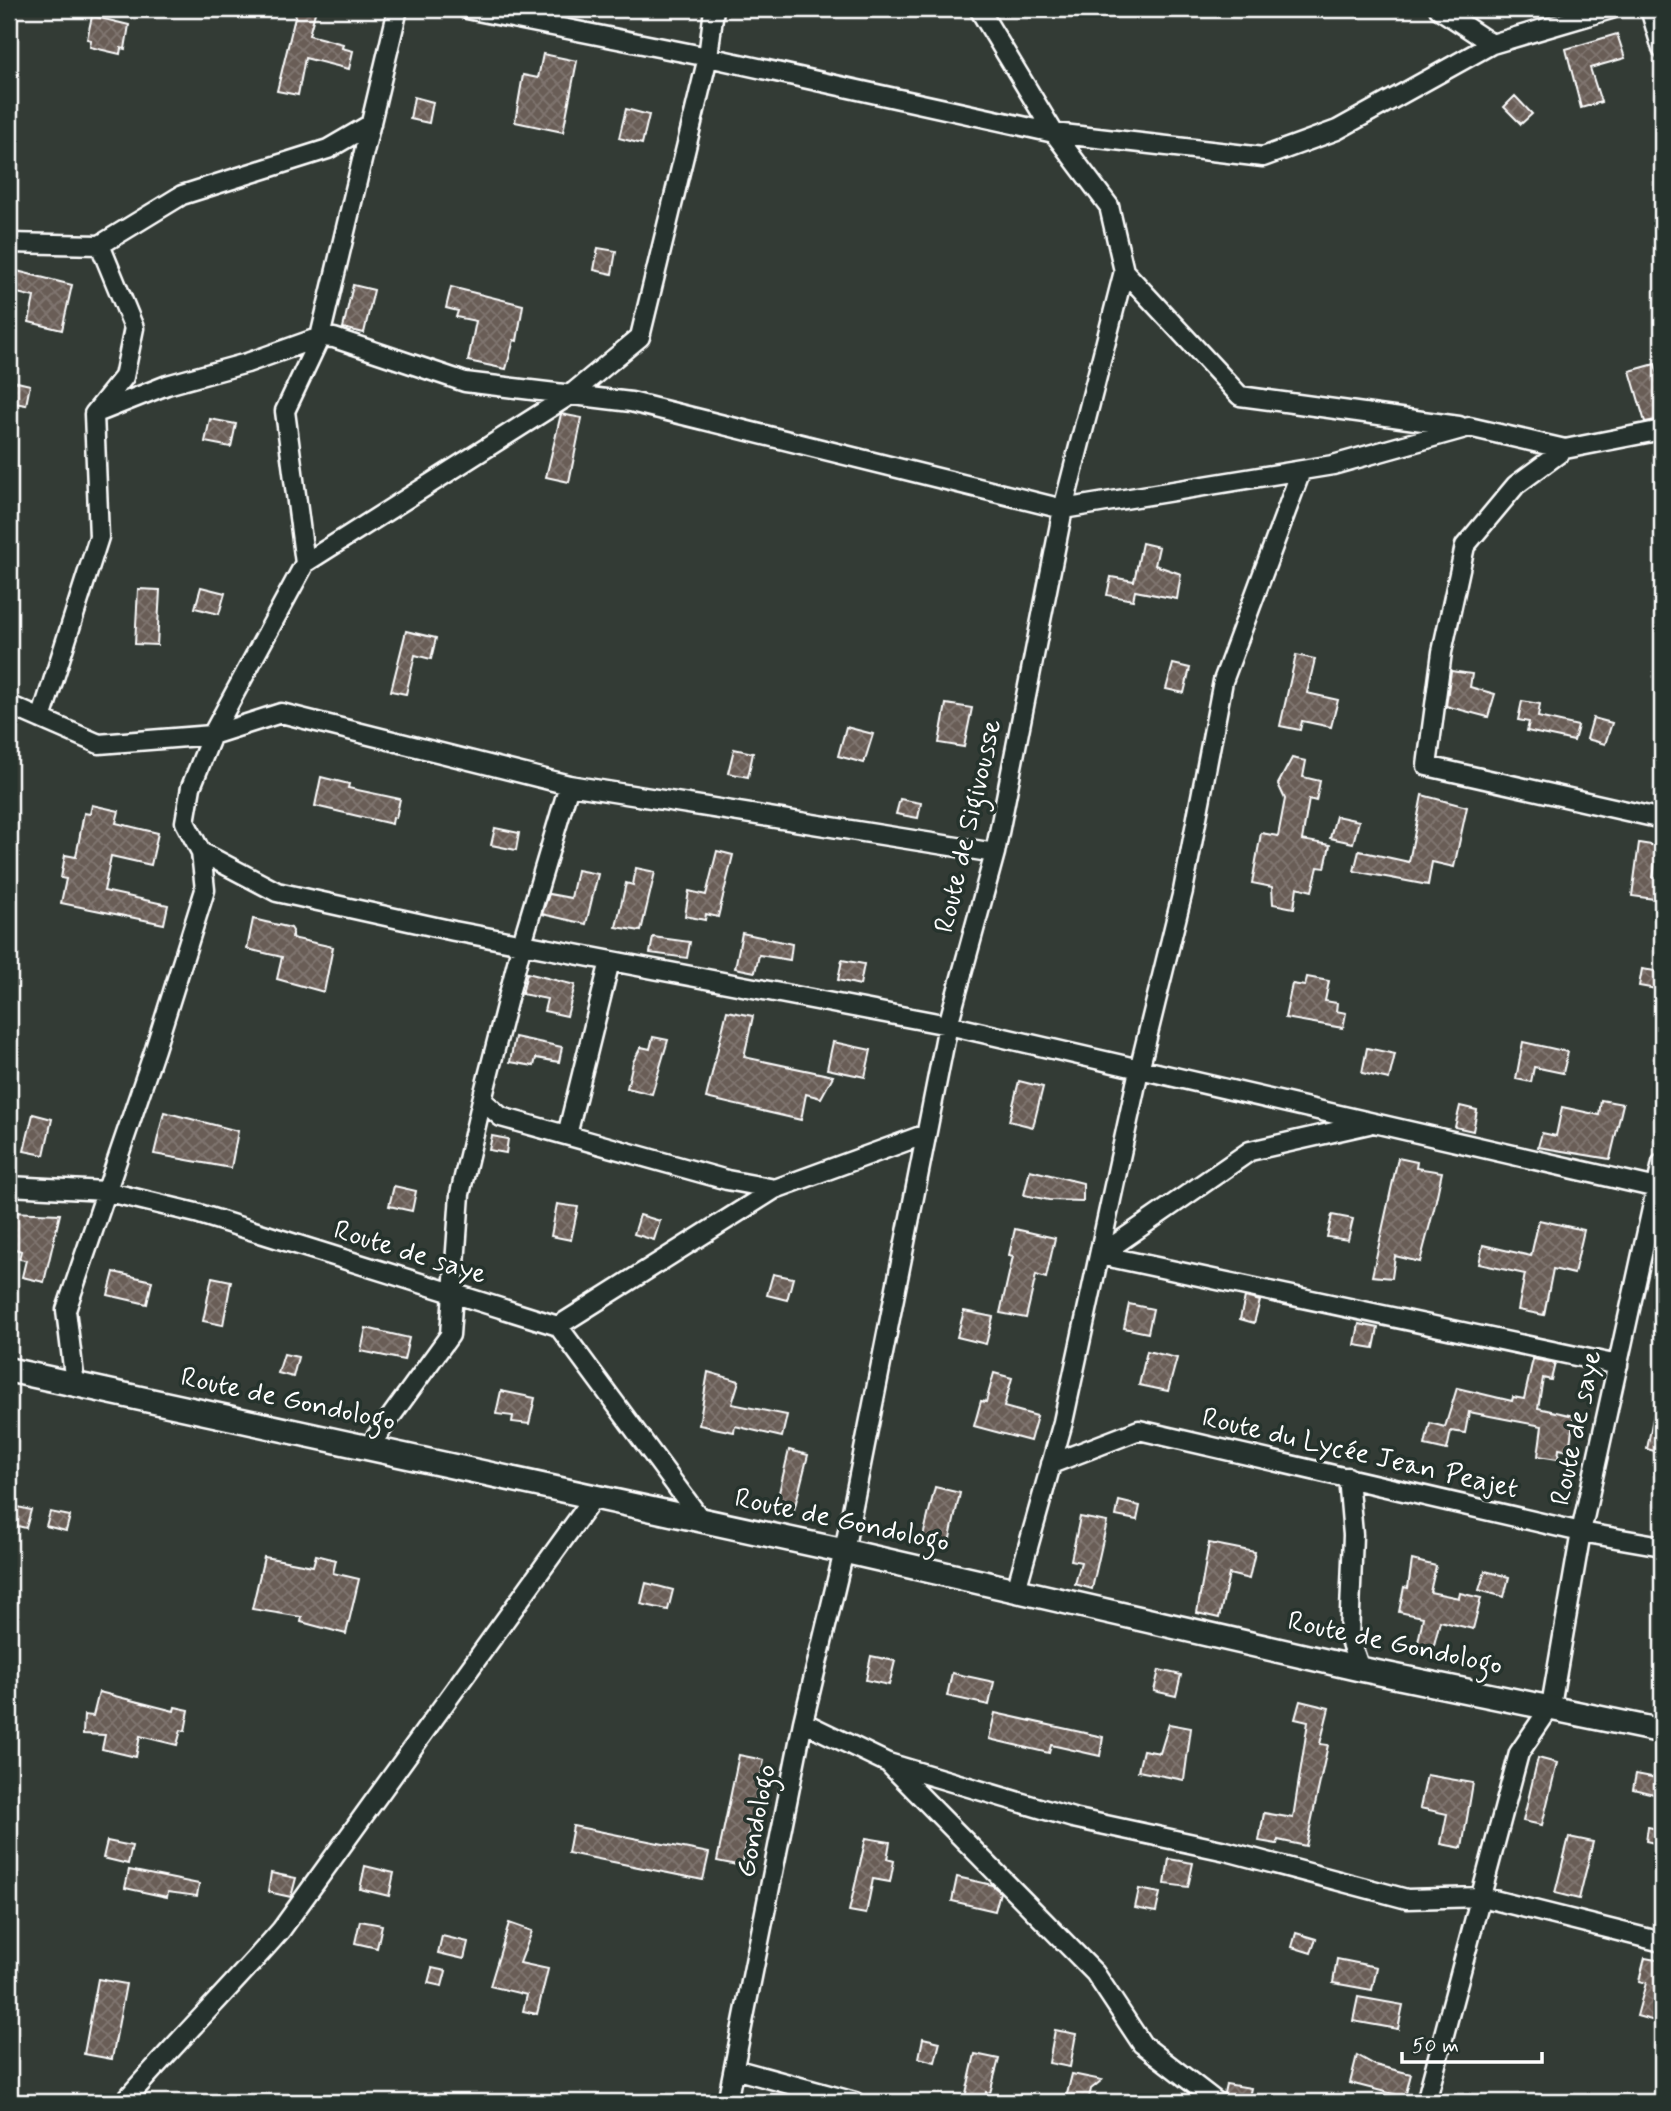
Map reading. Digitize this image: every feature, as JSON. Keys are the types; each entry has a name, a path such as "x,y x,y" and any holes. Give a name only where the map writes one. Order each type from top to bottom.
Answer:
{"street":[{"path":"305,563 285,411 320,337 398,9"},
{"path":"467,9 708,57 1054,132 1263,156 1337,130 1492,44 1611,9"},
{"path":"75,1384 65,1310 155,1049 205,890 201,852 185,822 191,788 212,735 305,563 570,395 640,337 708,57 714,9"},
{"name":"Route de Sigivousse","path":"844,1551 948,1026 995,853 1063,509 1124,271 1109,206 1054,132 979,9"},
{"path":"1439,9 1492,44"},
{"path":"1650,9 1662,49"},
{"path":"9,243 100,245 182,195 328,149 371,124"},
{"path":"41,719 99,537 94,414 124,377 134,328 100,245"},
{"path":"1124,271 1240,396 1469,427 1565,449 1662,430"},
{"path":"94,414 167,385 247,363 320,337 334,338 465,382 631,402 1063,509 1333,465 1469,427"},
{"path":"1565,449 1516,485 1465,546 1442,652 1427,766 1662,819"},
{"path":"1016,1590 1051,1464 1100,1255 1139,1070 1183,891 1223,681 1301,471"},
{"path":"9,705 99,744 212,735 281,713 569,785 995,853"},
{"path":"368,1448 450,1335 460,1194 522,943 569,785"},
{"path":"201,852 277,892 610,961 948,1026 1657,1188"},
{"path":"567,1136 610,961"},
{"path":"482,1100 501,1117 727,1180 775,1189"},
{"path":"1100,1255 1250,1151 1374,1123"},
{"path":"702,1521 558,1326 775,1189 926,1134"},
{"name":"Route de saye","path":"1551,1706 1581,1532 1662,1163"},
{"name":"Route de saye","path":"9,1186 105,1191 197,1213 558,1326"},
{"path":"1100,1255 1618,1365"},
{"name":"Route de Gondologo","path":"9,1370 844,1551 1360,1669 1551,1706 1662,1731"},
{"name":"Route du Lycée Jean Peajet","path":"1051,1464 1139,1430 1348,1476 1581,1532 1662,1546"},
{"path":"1348,1476 1353,1535 1349,1637 1360,1669"},
{"path":"124,2102 182,2034 243,1974 281,1930 594,1497"},
{"name":"Gondologo","path":"727,2102 803,1722 844,1551"},
{"path":"1426,2102 1519,1753 1551,1706"},
{"path":"803,1722 888,1763 1073,1818 1226,1851 1407,1899 1482,1897 1662,1942"},
{"path":"888,1763 1095,1973 1142,2044 1217,2102"},
{"path":"734,2069 855,2102"}],"building":[{"path":"297,9 316,9 309,35 343,44 342,48 353,51 349,69 305,58 298,95 277,91"},
{"path":"92,16 129,25 125,49 121,48 120,54 90,47 91,40 87,39"},
{"path":"1617,34 1625,58 1590,68 1601,102 1581,108 1566,49"},
{"path":"543,54 577,61 563,132 515,122 523,75 538,78"},
{"path":"1515,96 1532,114 1521,124 1504,107"},
{"path":"414,97 433,102 429,123 410,119"},
{"path":"626,109 649,115 642,144 619,138"},
{"path":"598,248 616,251 612,274 594,270"},
{"path":"9,269 72,285 62,330 29,322 34,297 9,291"},
{"path":"353,285 374,290 364,333 343,328"},
{"path":"451,287 523,305 517,341 514,340 506,369 468,361 476,321 456,317 458,311 446,308"},
{"path":"1655,364 1662,390 1662,419 1645,422 1630,371"},
{"path":"13,381 30,385 26,405 9,402"},
{"path":"561,414 582,418 569,482 546,477"},
{"path":"210,419 236,424 231,447 205,442"},
{"path":"1142,543 1159,547 1155,565 1181,574 1177,599 1135,591 1133,600 1107,595 1111,577 1134,581"},
{"path":"201,587 225,593 219,614 195,608"},
{"path":"138,589 160,590 157,645 135,644"},
{"path":"406,631 436,638 431,659 415,655 406,694 391,691"},
{"path":"1296,655 1315,659 1307,693 1338,700 1331,727 1302,721 1300,730 1280,726"},
{"path":"1173,664 1190,668 1184,693 1166,689"},
{"path":"1451,671 1472,674 1470,687 1495,694 1488,717 1446,706"},
{"path":"1522,701 1540,704 1538,717 1578,726 1574,741 1527,731 1529,722 1518,720"},
{"path":"946,704 972,708 964,747 939,743"},
{"path":"1593,718 1612,723 1605,744 1587,739"},
{"path":"846,727 873,734 864,763 838,756"},
{"path":"734,749 753,753 748,777 728,773"},
{"path":"1292,758 1306,761 1303,777 1320,781 1316,801 1309,799 1302,840 1330,845 1325,868 1318,867 1312,891 1297,887 1294,908 1273,904 1272,887 1252,883 1261,833 1278,836 1285,799 1278,784"},
{"path":"321,777 349,784 348,788 400,799 396,818 393,817 392,824 315,806"},
{"path":"1422,795 1467,807 1454,867 1432,862 1428,885 1354,871 1359,851 1409,862"},
{"path":"900,799 921,803 918,818 896,814"},
{"path":"92,805 119,811 116,823 158,833 151,865 111,856 104,891 168,905 164,924 61,903 66,879 61,878 65,855 76,857 84,813 90,814"},
{"path":"1336,816 1359,821 1353,843 1330,838"},
{"path":"495,828 519,833 516,850 491,845"},
{"path":"1639,843 1658,846 1653,878 1662,879 1662,900 1632,896"},
{"path":"717,851 733,855 718,917 706,914 705,920 685,916 689,891 706,895"},
{"path":"636,868 655,872 641,931 616,927 626,883 633,885"},
{"path":"577,870 598,874 586,924 542,914 549,894 571,898"},
{"path":"253,919 291,928 292,938 333,947 324,992 277,979 282,957 247,949"},
{"path":"742,933 792,944 790,960 759,955 755,972 735,968"},
{"path":"653,937 690,942 687,958 650,953"},
{"path":"842,960 864,964 860,985 838,980"},
{"path":"1642,969 1662,972 1662,990 1639,986"},
{"path":"527,973 575,985 567,1016 544,1011 547,999 522,994"},
{"path":"1307,977 1329,981 1325,1001 1337,1003 1336,1011 1346,1013 1343,1028 1285,1018 1292,984 1305,986"},
{"path":"727,1011 753,1016 744,1057 833,1076 821,1098 806,1094 801,1120 706,1098"},
{"path":"515,1037 562,1047 559,1062 536,1058 534,1066 510,1062"},
{"path":"653,1037 668,1040 652,1094 627,1088 633,1062 641,1047 650,1049"},
{"path":"833,1042 871,1050 865,1077 827,1069"},
{"path":"1523,1042 1568,1052 1563,1073 1534,1067 1531,1082 1516,1079"},
{"path":"1367,1048 1395,1054 1389,1079 1362,1073"},
{"path":"1019,1081 1043,1087 1033,1127 1009,1121"},
{"path":"1601,1100 1623,1104 1610,1159 1538,1147 1542,1133 1556,1136 1562,1107 1599,1115"},
{"path":"1460,1106 1477,1110 1473,1131 1455,1127"},
{"path":"164,1112 238,1131 231,1168 154,1154"},
{"path":"33,1114 52,1119 44,1155 24,1151"},
{"path":"492,1136 508,1139 506,1153 489,1150"},
{"path":"1398,1158 1417,1162 1416,1168 1442,1172 1434,1209 1420,1262 1395,1256 1392,1278 1372,1276"},
{"path":"1030,1170 1083,1183 1083,1201 1049,1200 1024,1195"},
{"path":"394,1186 416,1191 412,1211 389,1206"},
{"path":"557,1204 578,1207 571,1240 551,1236"},
{"path":"9,1212 60,1214 44,1282 22,1277 26,1260 19,1259 21,1251 9,1247"},
{"path":"640,1215 660,1221 654,1240 634,1234"},
{"path":"1332,1215 1353,1219 1348,1240 1327,1237"},
{"path":"1539,1220 1584,1230 1574,1274 1553,1269 1544,1315 1518,1310 1525,1274 1479,1264 1483,1245 1531,1256"},
{"path":"1015,1229 1055,1238 1046,1278 1036,1275 1026,1318 1000,1313 1013,1256 1009,1255"},
{"path":"114,1272 152,1281 147,1304 108,1295"},
{"path":"773,1274 793,1278 787,1300 767,1295"},
{"path":"212,1277 231,1281 223,1325 203,1321"},
{"path":"1245,1297 1260,1301 1254,1323 1240,1319"},
{"path":"1129,1304 1153,1309 1148,1333 1124,1328"},
{"path":"964,1311 993,1317 986,1344 957,1337"},
{"path":"1359,1324 1378,1328 1374,1348 1355,1345"},
{"path":"366,1328 409,1338 404,1360 361,1351"},
{"path":"1147,1351 1177,1358 1168,1391 1139,1385"},
{"path":"284,1354 298,1357 293,1377 278,1373"},
{"path":"1533,1359 1555,1363 1551,1380 1543,1378 1538,1408 1574,1416 1569,1451 1559,1449 1558,1459 1538,1456 1542,1426 1469,1412 1465,1433 1451,1431 1447,1450 1425,1445 1430,1423 1445,1427 1457,1388 1512,1401 1513,1397 1524,1399"},
{"path":"708,1372 739,1381 732,1404 787,1415 782,1437 735,1426 734,1432 699,1425"},
{"path":"994,1373 1012,1378 1004,1407 1037,1416 1030,1441 974,1426 981,1401 986,1402"},
{"path":"501,1391 535,1398 529,1424 512,1422 513,1416 496,1414"},
{"path":"1655,1408 1662,1409 1662,1453 1647,1449"},
{"path":"789,1450 808,1455 792,1518 774,1514"},
{"path":"935,1487 960,1493 948,1547 922,1541"},
{"path":"1119,1501 1140,1506 1137,1520 1116,1516"},
{"path":"9,1505 31,1510 26,1528 9,1524"},
{"path":"50,1512 70,1516 66,1531 46,1526"},
{"path":"1080,1517 1107,1522 1092,1589 1075,1584 1081,1562 1071,1560"},
{"path":"1209,1543 1255,1552 1249,1579 1229,1574 1219,1618 1197,1613"},
{"path":"316,1555 336,1560 333,1573 359,1579 346,1634 301,1622 302,1617 252,1609 264,1557 313,1566"},
{"path":"1412,1560 1436,1566 1430,1592 1459,1598 1460,1593 1481,1598 1473,1629 1440,1621 1431,1657 1416,1653 1423,1617 1399,1612 1404,1587 1408,1588"},
{"path":"1485,1571 1509,1577 1504,1597 1479,1590"},
{"path":"646,1583 673,1590 668,1610 641,1604"},
{"path":"871,1656 895,1661 889,1685 866,1680"},
{"path":"1159,1670 1181,1675 1176,1696 1154,1691"},
{"path":"952,1673 994,1682 989,1705 947,1696"},
{"path":"99,1692 174,1711 175,1707 189,1710 185,1731 181,1730 177,1745 140,1736 136,1757 102,1749 105,1735 83,1734 84,1715 93,1716"},
{"path":"1300,1701 1329,1708 1320,1744 1328,1745 1306,1846 1278,1840 1277,1844 1259,1841 1264,1813 1293,1818 1308,1722 1295,1719"},
{"path":"995,1713 1103,1737 1100,1756 1051,1745 1049,1753 989,1739"},
{"path":"1169,1724 1191,1728 1184,1780 1138,1771 1143,1750 1160,1753"},
{"path":"739,1755 764,1760 742,1866 717,1861"},
{"path":"1538,1758 1557,1763 1542,1825 1523,1821"},
{"path":"1636,1774 1662,1779 1662,1796 1633,1789"},
{"path":"1427,1775 1473,1783 1462,1848 1441,1844 1447,1814 1420,1808"},
{"path":"573,1826 709,1853 703,1880 568,1853"},
{"path":"1648,1827 1662,1830 1662,1845 1646,1841"},
{"path":"1569,1837 1593,1842 1579,1899 1555,1893"},
{"path":"866,1838 890,1842 887,1859 894,1861 890,1882 873,1879 866,1914 849,1911"},
{"path":"107,1841 132,1846 128,1864 103,1858"},
{"path":"1169,1859 1193,1863 1188,1887 1165,1884"},
{"path":"365,1866 394,1873 389,1896 360,1889"},
{"path":"129,1870 199,1884 197,1896 168,1892 167,1897 125,1888"},
{"path":"271,1873 296,1878 291,1897 268,1892"},
{"path":"957,1877 992,1885 1000,1892 995,1911 952,1901"},
{"path":"1139,1889 1160,1893 1156,1912 1135,1908"},
{"path":"360,1921 382,1925 377,1948 355,1943"},
{"path":"509,1923 532,1931 520,1963 548,1969 537,2014 523,2011 527,1995 490,1986"},
{"path":"1296,1933 1316,1939 1311,1953 1292,1947"},
{"path":"442,1936 468,1942 464,1959 438,1953"},
{"path":"1645,1958 1662,1961 1662,2023 1637,2016 1646,1983 1639,1981"},
{"path":"1337,1959 1377,1967 1372,1990 1333,1983"},
{"path":"432,1968 446,1971 442,1986 428,1983"},
{"path":"98,1979 126,1984 112,2059 84,2054"},
{"path":"1358,1997 1403,2005 1398,2029 1353,2021"},
{"path":"1055,2030 1076,2034 1070,2067 1049,2063"},
{"path":"923,2038 940,2042 935,2062 919,2058"},
{"path":"975,2054 999,2059 990,2093 986,2092 984,2102 964,2102"},
{"path":"1357,2055 1375,2065 1411,2074 1405,2097 1350,2083"},
{"path":"1072,2074 1102,2080 1091,2089 1088,2102 1065,2102"},
{"path":"1226,2084 1251,2088 1248,2102 1228,2099 1224,2093"}]}
